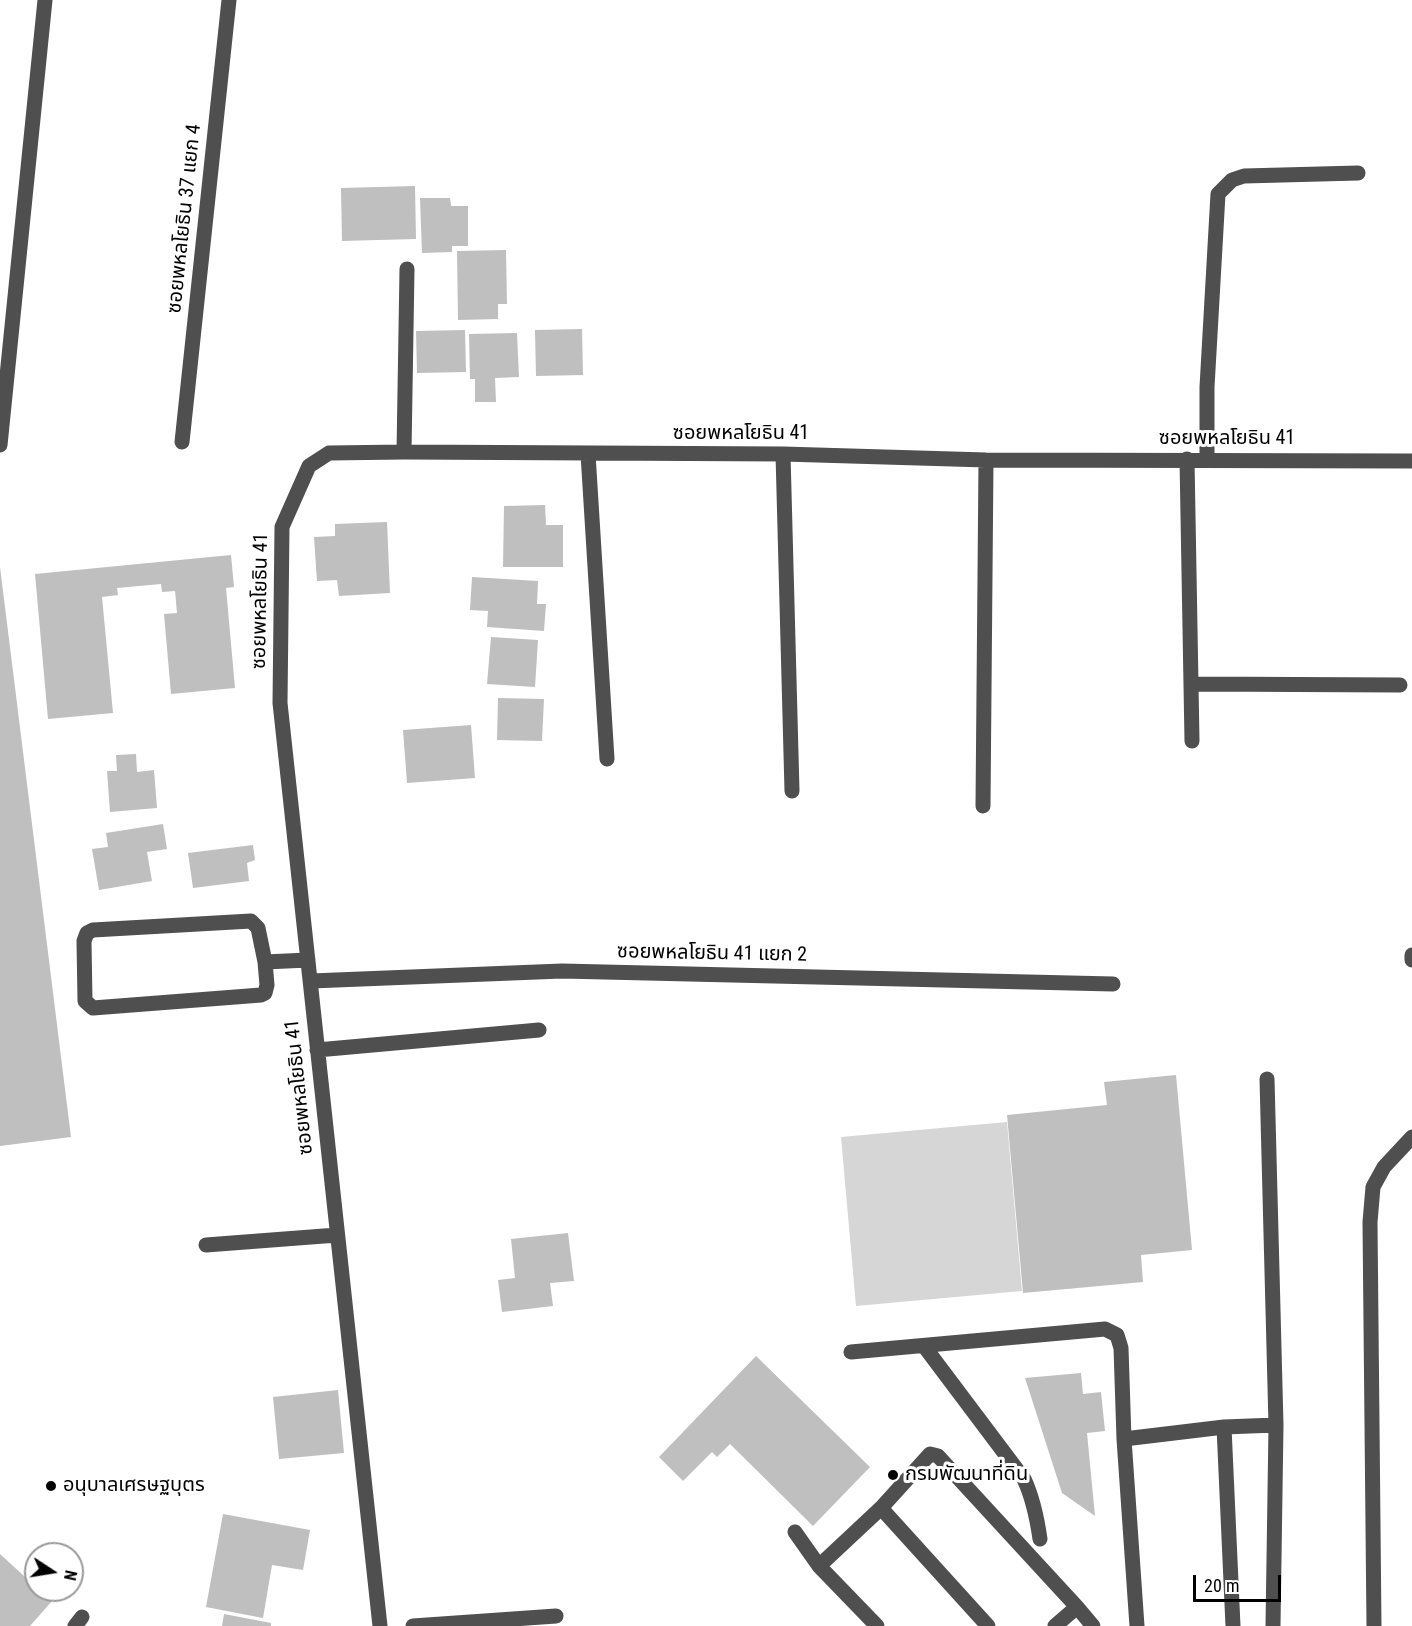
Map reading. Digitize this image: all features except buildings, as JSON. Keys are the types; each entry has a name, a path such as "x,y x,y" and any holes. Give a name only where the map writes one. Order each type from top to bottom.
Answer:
{"street":[{"path":"0,445 45,0"},
{"name":"ซอยพหลโยธิน 37 แยก 4","path":"182,442 229,0"},
{"path":"1207,460 1207,377 1218,194 1232,180 1244,176 1358,173"},
{"path":"404,452 407,269"},
{"name":"ซอยพหลโยธิน 41","path":"380,1626 280,703 282,527 309,466 329,453 404,452 783,454 986,460 1411,461"},
{"path":"588,454 607,759"},
{"path":"783,454 792,791"},
{"path":"1188,459 1192,741"},
{"path":"983,806 986,460"},
{"path":"1192,684 1400,685"},
{"path":"251,921 257,926 265,962 267,985 265,993 261,995 93,1008 85,1001 84,941 87,933 93,930 251,921"},
{"path":"1412,955 1412,960"},
{"path":"265,962 308,960"},
{"name":"ซอยพหลโยธิน 41 แยก 2","path":"310,981 562,972 1113,984"},
{"path":"317,1050 539,1030"},
{"path":"1267,1078 1276,1425 1273,1626"},
{"path":"1374,1626 1370,1222 1373,1187 1384,1167 1412,1137"},
{"path":"206,1245 338,1235"},
{"path":"851,1352 1105,1329 1117,1335 1121,1348 1124,1439 1137,1626"},
{"path":"924,1346 1024,1479 1035,1511 1040,1539"},
{"path":"1124,1439 1224,1427 1276,1425"},
{"path":"1224,1427 1233,1626"},
{"path":"819,1566 881,1508 930,1454 938,1456 1093,1626"},
{"path":"881,1508 988,1626"},
{"path":"795,1532 819,1566 877,1626"},
{"path":"1055,1626 1077,1607"},
{"path":"413,1626 556,1616"}],"shaded area":[{"path":"1007,1122 1022,1291 856,1306 841,1137"}],"place":[{"name":"กรมพัฒนาที่ดิน","path":"893,1475"},
{"name":"อนุบาลเศรษฐบุตร","path":"51,1486"}]}
